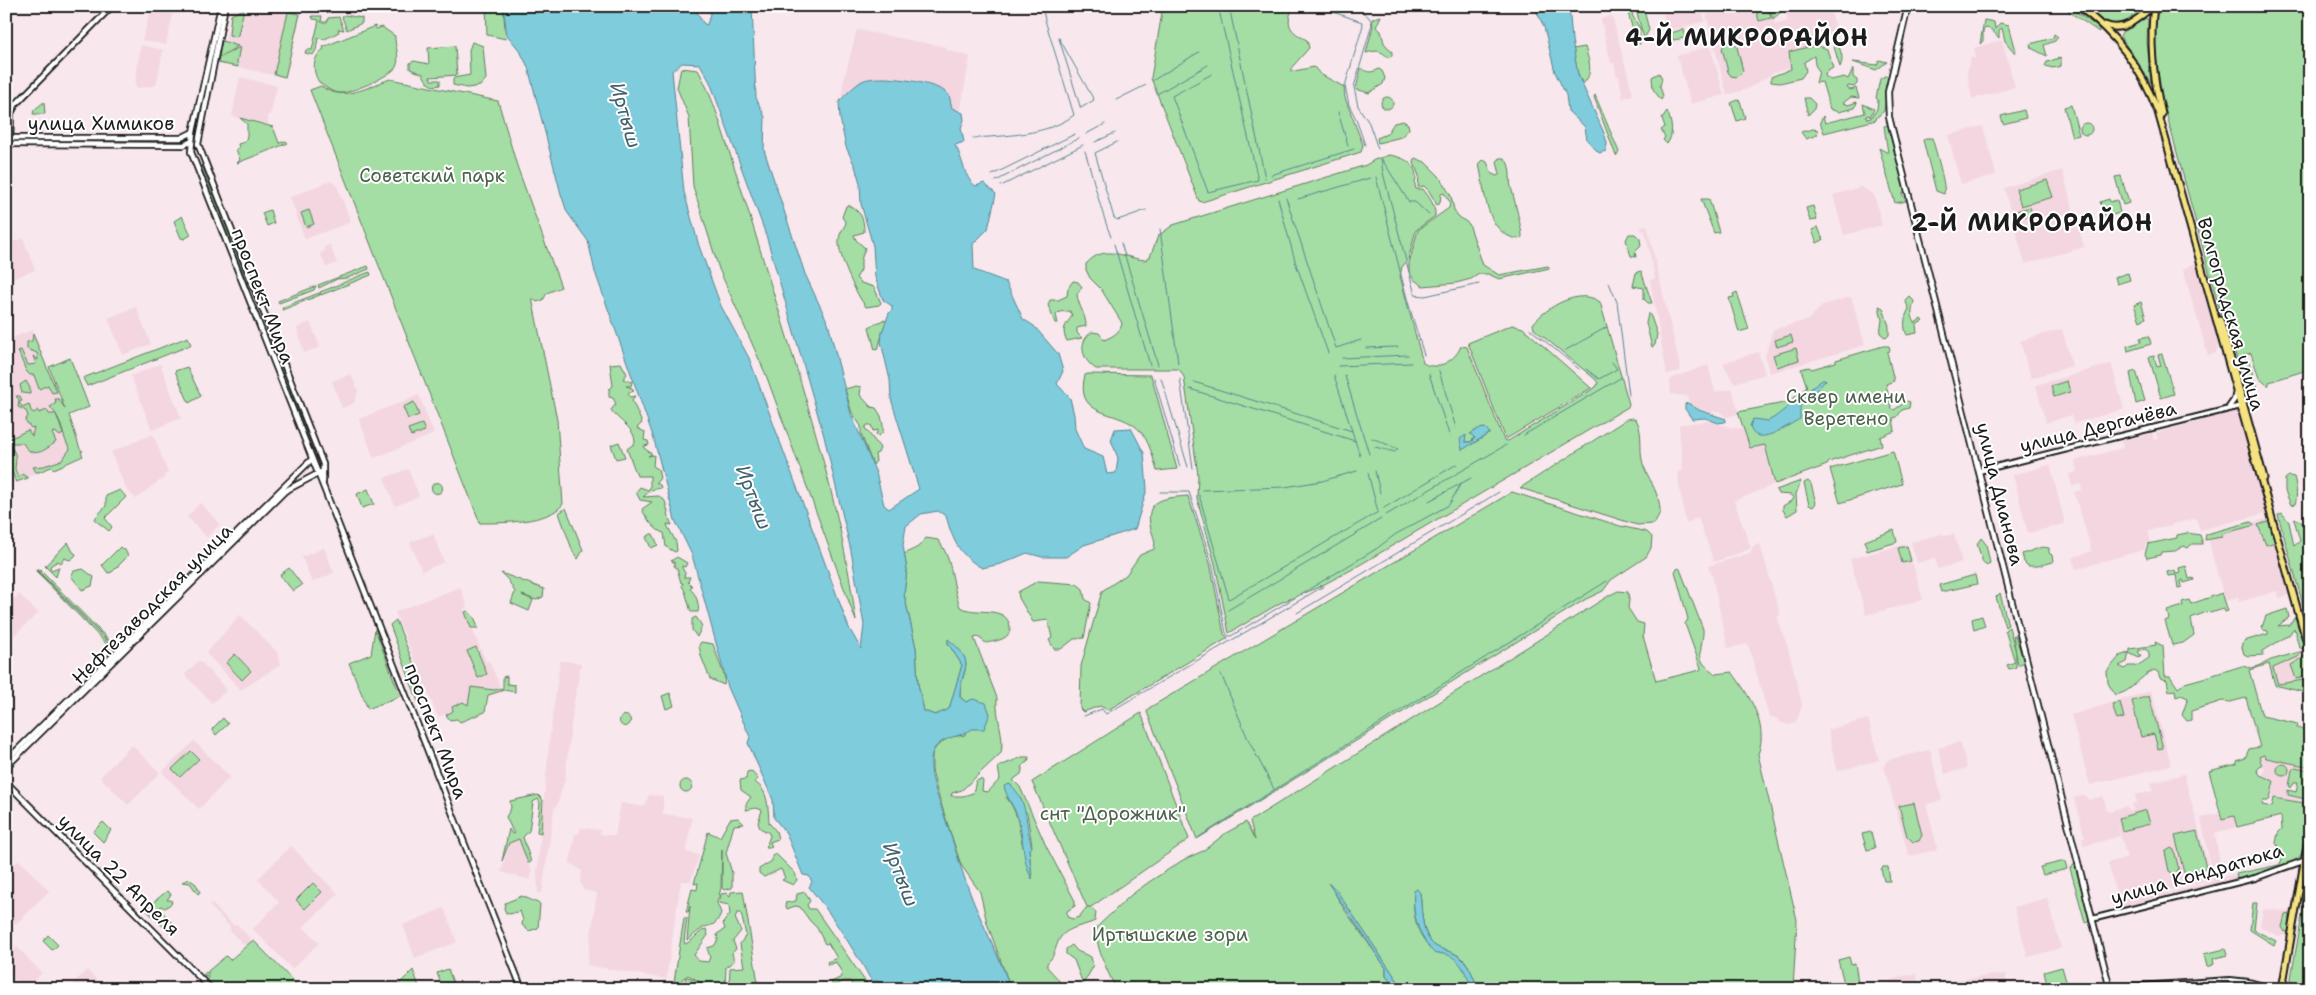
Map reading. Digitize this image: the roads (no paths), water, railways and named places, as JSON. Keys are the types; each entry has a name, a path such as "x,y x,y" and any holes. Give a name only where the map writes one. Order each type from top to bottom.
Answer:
{"main road":[{"name":"проспект Мира","path":"221,6 196,133 199,148 323,462 323,483"},
{"name":"проспект Мира","path":"225,6 196,133 191,142 191,152 522,989"},
{"name":"улица Дианова","path":"1908,6 1888,92 1887,110 2110,988"},
{"name":"Волгоградская улица","path":"2078,6 2102,24 2130,59 2146,84 2158,112 2236,389 2243,403 2245,421 2310,654"},
{"name":"Волгоградская улица","path":"2153,6 2151,41 2153,73 2159,102 2310,644"},
{"path":"2102,24 2110,27 2124,26 2138,19 2153,6"},
{"name":"улица Химиков","path":"8,138 183,138 196,133"},
{"path":"47,138 47,144"},
{"path":"183,138 199,148"},
{"name":"улица Химиков","path":"8,144 184,145 191,142"},
{"name":"улица Химиков","path":"184,145 191,152"},
{"path":"246,295 250,292 255,292"},
{"path":"263,338 272,335"},
{"path":"308,451 313,455 316,453 317,448"},
{"path":"312,459 317,458 323,462"},
{"name":"Нефтезаводская улица","path":"6,761 312,459"},
{"name":"Нефтезаводская улица","path":"6,768 286,491 324,470"},
{"name":"улица 22 Апреля","path":"6,782 211,989"},
{"path":"2308,859 2310,828"},
{"path":"2282,989 2310,846"}],"street":[{"path":"8,144 11,113 16,104 112,6"},
{"path":"2236,389 2234,400 2229,408 2238,411 2245,421"},
{"name":"улица Дергачёва","path":"1979,471 2224,410 2243,403"},
{"name":"улица Кондратюка","path":"2092,919 2255,878 2308,859"},
{"path":"2110,988 2230,980 2249,982 2274,989"}],"water":[{"name":"Иртыш","path":"503,6 694,6 703,23 707,25 712,6 752,6 756,98 765,117 764,150 805,274 828,323 851,414 876,473 884,505 889,509 919,489 891,399 890,380 881,342 882,332 892,306 883,300 875,277 873,246 861,204 860,183 855,166 846,147 840,118 839,102 862,81 893,78 933,86 949,95 952,108 963,113 964,120 961,128 964,142 955,145 966,174 976,186 984,183 996,194 988,229 973,244 974,270 1006,282 1023,319 1034,326 1058,354 1063,371 1057,384 1070,398 1075,429 1084,449 1103,457 1107,474 1116,473 1118,458 1111,440 1115,429 1131,428 1144,453 1147,489 1135,529 1084,545 1066,557 1042,557 1027,553 1001,564 982,568 962,552 954,540 946,516 938,511 921,514 906,526 903,545 907,570 904,594 916,648 918,684 924,711 935,715 949,709 962,665 948,643 948,639 958,648 966,661 960,697 966,702 973,699 986,703 990,714 984,729 972,729 939,744 932,754 931,770 968,887 1011,989 880,989 881,985 878,981 870,979 836,923 809,887 812,882 809,876 803,875 786,833 774,818 773,800 748,743 750,737 728,687 692,555 675,520 653,436 595,272 588,241 567,212 528,67 520,51 507,35","holes":["682,63 700,64 710,82 766,235 824,436 851,551 864,625 861,649 849,628 749,358 721,306 699,246 684,192 672,71"]},
{"path":"1534,6 1569,6 1578,75 1604,133 1607,143 1606,151 1599,153 1587,140 1585,127 1568,111 1566,95 1555,72 1544,27"},
{"path":"1822,380 1826,380 1800,407 1800,419 1772,434 1758,436 1753,433 1750,426 1753,419 1768,421"},
{"path":"1688,403 1699,410 1726,419 1725,422 1718,423 1705,418 1692,419 1685,409 1685,404"},
{"path":"1485,428 1490,433 1462,450 1460,439 1466,435 1465,442 1471,442 1475,438 1470,434 1478,429"},
{"path":"1010,784 1021,798 1026,814 1032,847 1029,849 1032,879 1026,865 1018,817 1004,786"},
{"path":"1328,883 1336,890 1397,980 1407,989 1396,989 1386,976 1386,968"},
{"path":"1417,889 1420,893 1425,931 1431,942 1441,949 1458,955 1467,964 1478,989 1473,989 1460,964 1455,959 1443,954 1435,954 1424,940 1415,917 1414,891"}],"waterway":[{"path":"973,138 1039,131 1064,122 1074,115 1042,6"},
{"path":"1212,74 1172,96 1208,192 1258,180 1218,6"},
{"path":"1229,6 1265,178"},
{"path":"1316,6 1362,22 1363,25 1345,86 1349,105 1365,145"},
{"path":"1344,6 1365,14 1372,24 1354,87 1358,106 1369,123 1378,149"},
{"path":"1059,38 1094,100 1081,108 1059,38"},
{"path":"1152,81 1199,52"},
{"path":"1157,94 1208,65"},
{"path":"1116,100 1146,85"},
{"path":"1338,112 1348,146"},
{"path":"1086,134 1105,124"},
{"path":"1095,142 1115,133"},
{"path":"992,175 1075,134"},
{"path":"996,181 1079,138"},
{"path":"1117,142 1095,153 1114,218 1118,220 1146,210"},
{"path":"1001,186 1083,145"},
{"path":"1271,175 1354,149"},
{"path":"1085,151 1111,237"},
{"path":"1429,215 1415,202 1409,202 1381,158 1383,173 1415,295 1425,296 1479,284"},
{"path":"1376,177 1408,302 1424,355"},
{"path":"1298,199 1370,178"},
{"path":"1286,198 1336,348 1361,340"},
{"path":"1278,199 1296,264 1328,353"},
{"path":"1160,229 1178,363"},
{"path":"1121,243 1158,365"},
{"path":"1114,244 1150,365"},
{"path":"1609,283 1617,302 1629,395"},
{"path":"1566,350 1607,327"},
{"path":"1530,329 1579,369"},
{"path":"1366,348 1398,347"},
{"path":"1342,358 1408,355"},
{"path":"1586,369 1599,379 1617,369 1612,362"},
{"path":"1338,366 1411,363"},
{"path":"1439,371 1456,428"},
{"path":"1429,374 1450,437"},
{"path":"1334,375 1360,456"},
{"path":"1345,376 1369,454"},
{"path":"1524,435 1622,377"},
{"path":"1154,378 1180,467"},
{"path":"1161,378 1188,467"},
{"path":"1180,379 1193,468"},
{"path":"1194,382 1352,431"},
{"path":"1190,389 1355,441"},
{"path":"1372,438 1398,449 1395,452 1375,447"},
{"path":"1386,515 1506,445"},
{"path":"1384,508 1457,464"},
{"path":"1202,490 1285,487 1322,481 1357,471"},
{"path":"1375,471 1380,493"},
{"path":"1199,495 1229,599 1378,512 1368,473"},
{"path":"1429,501 1471,478"},
{"path":"1160,492 1189,492 1212,563 1226,633 1228,636 1231,636 1376,549 1396,534 1449,505 1461,483"},
{"path":"1297,613 1499,492"},
{"path":"1228,610 1381,519"},
{"path":"1199,837 1607,581"},
{"path":"1084,716 1102,709 1106,714 1324,586"},
{"path":"1221,674 1248,739 1274,789"}],"district":[{"name":"4-Й МИКРОРАЙОН","path":"1747,38"},
{"name":"2-Й МИКРОРАЙОН","path":"2032,223"}],"park label":[{"name":"Советский парк","path":"432,175"},
{"name":"Сквер имени Веретено","path":"1846,407"},
{"name":"снт \"Дорожник\"","path":"1113,813"},
{"name":"Иртышские зори","path":"1170,934"}]}
